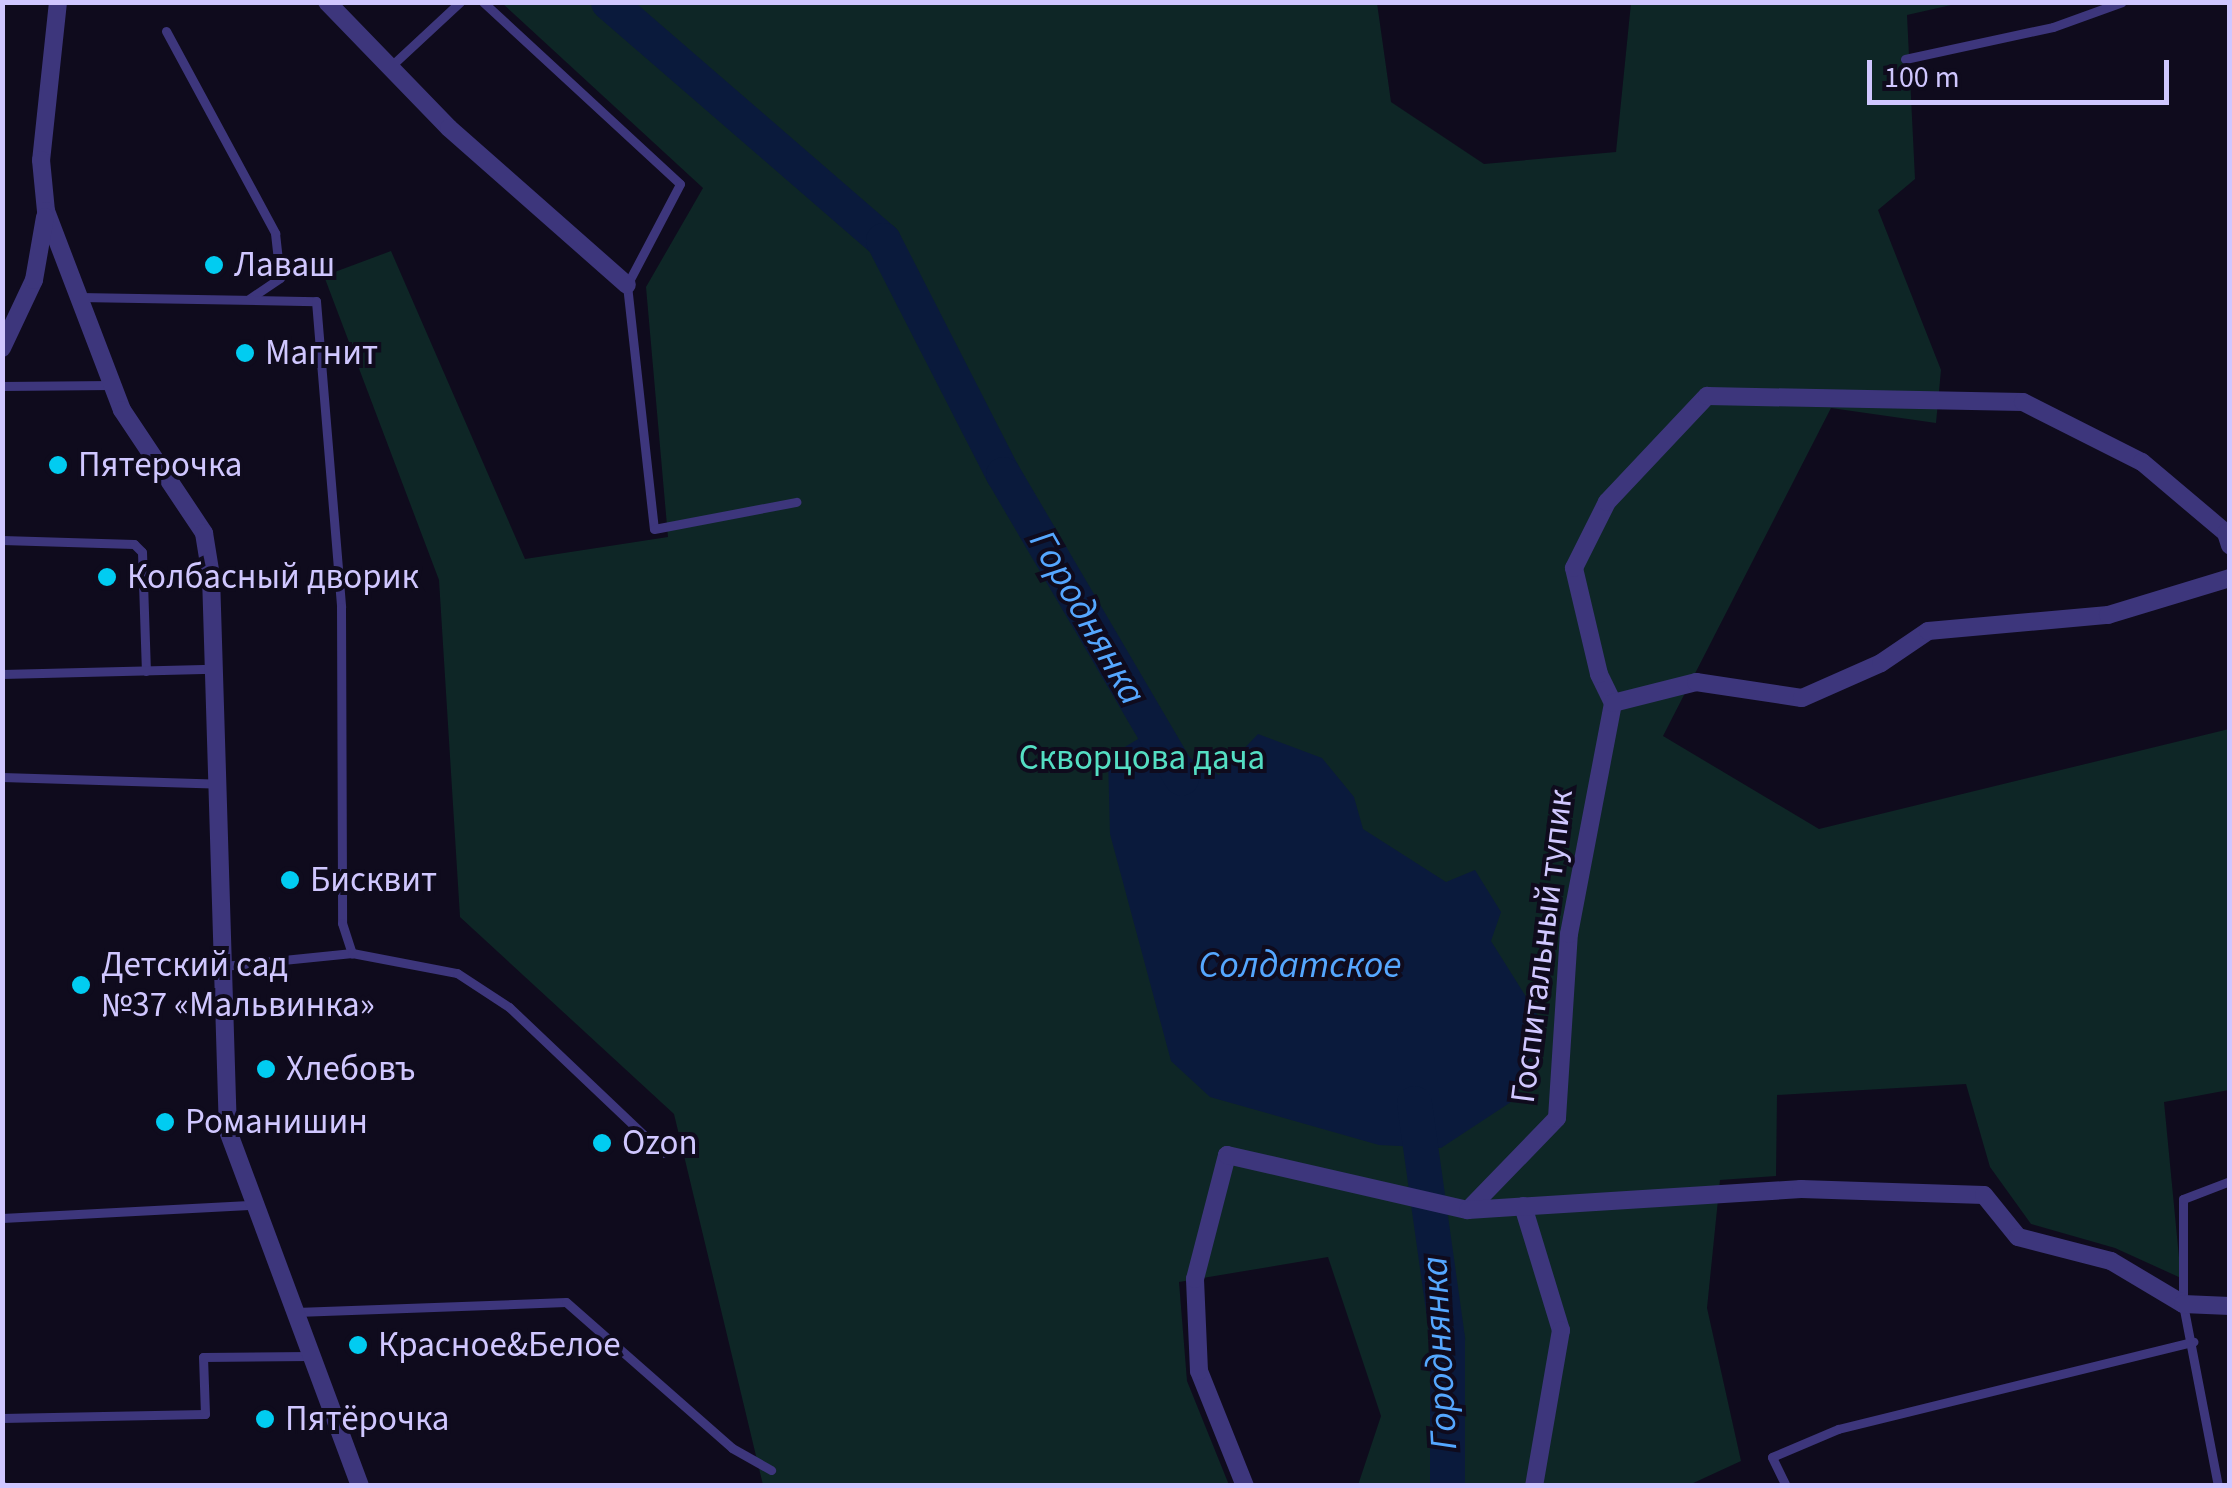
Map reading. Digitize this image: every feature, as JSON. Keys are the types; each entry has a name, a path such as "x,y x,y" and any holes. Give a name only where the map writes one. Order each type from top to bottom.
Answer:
{"street":[{"path":"58,2 41,160 46,211 112,385 204,532 220,784 228,1131 360,1486"},
{"path":"327,2 558,229 627,285"},
{"path":"2,348 34,280 46,211"},
{"path":"2,300 22,306"},
{"path":"2230,545 2226,533 2142,462 2023,402 1707,396 1607,502 1574,568 1598,674 1613,703 1696,682 1802,698 1880,663 1928,630 2108,615 2230,578"},
{"name":"Госпитальный тупик","path":"1468,1210 1557,1118 1570,934 1613,703"},
{"path":"1245,1486 1199,1372 1195,1279 1227,1155 1468,1210 1802,1189 1984,1194 2018,1237 2111,1261 2183,1304 2230,1306"},
{"path":"1523,1206 1561,1330 1534,1486"}],"lane":[{"path":"390,67 460,2"},
{"path":"484,2 680,184 627,285 654,529 796,502"},
{"path":"1906,59 2053,27 2122,2"},
{"path":"166,31 275,233 280,278 246,300"},
{"path":"76,297 316,302 341,607 342,924 352,953"},
{"path":"2,386 112,385"},
{"path":"2,540 134,544 142,552 146,670"},
{"path":"2,674 215,669"},
{"path":"2,777 220,784"},
{"path":"224,966 352,953 457,973 509,1008 664,1153"},
{"path":"2218,1486 2183,1304 2183,1199 2230,1181"},
{"path":"2,1218 258,1205"},
{"path":"296,1312 566,1302 732,1448 771,1470"},
{"path":"1786,1486 1772,1457 1838,1429 2193,1342"},
{"path":"2,1418 205,1414 202,1358 312,1356"}],"green space":[{"name":"Скворцова дача","path":"502,3 1377,3 1391,102 1484,164 1616,152 1631,3 1960,3 1907,15 1915,179 1878,210 1941,370 1936,423 1831,408 1663,736 1819,829 2229,729 2229,1090 2164,1102 2181,1278 2115,1248 2031,1224 1990,1167 1966,1084 1777,1095 1776,1176 1720,1180 1707,1308 1741,1461 1689,1485 1358,1485 1381,1416 1328,1257 1179,1282 1187,1381 1229,1485 763,1485 674,1114 460,917 439,580 324,276 391,251 525,559 668,537 646,287 703,188"}],"water":[{"name":"Солдатское","path":"1148,733 1219,775 1258,734 1322,758 1354,797 1363,829 1446,882 1475,870 1501,912 1491,941 1543,1024 1514,1100 1441,1148 1379,1145 1210,1097 1171,1061 1110,834 1108,757"}],"waterway":[{"name":"Городнянка","path":"608,2 883,240 1003,474 1181,778"},
{"name":"Городнянка","path":"1414,1103 1447,1339 1447,1486"}],"place":[{"name":"Лаваш","path":"214,265"},
{"name":"Магнит","path":"245,353"},
{"name":"Пятерочка","path":"58,465"},
{"name":"Колбасный дворик","path":"107,577"},
{"name":"Бисквит","path":"290,880"},
{"name":"Детский сад №37 «Мальвинка»","path":"81,985"},
{"name":"Хлебовъ","path":"266,1069"},
{"name":"Романишин","path":"165,1122"},
{"name":"Ozon","path":"602,1143"},
{"name":"Красное&Белое","path":"358,1345"},
{"name":"Пятёрочка","path":"265,1419"}]}
